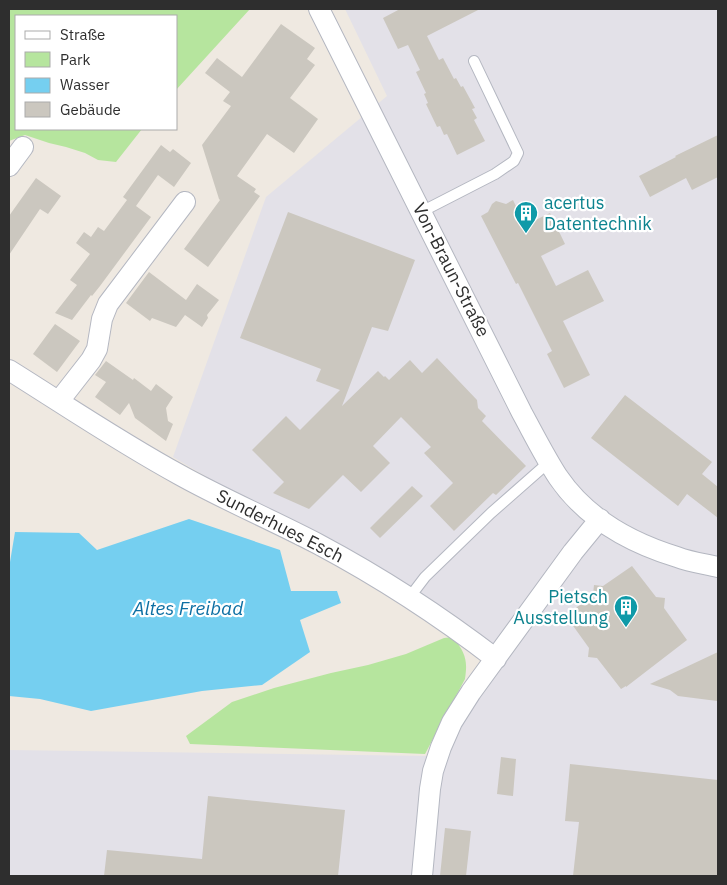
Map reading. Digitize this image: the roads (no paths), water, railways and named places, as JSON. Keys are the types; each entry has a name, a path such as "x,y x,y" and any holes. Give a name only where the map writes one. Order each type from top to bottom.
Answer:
{"street":[{"name":"Von-Braun-Straße","path":"319,9 522,414 559,479 584,507 610,527 640,544 678,558 718,567"},
{"path":"9,166 23,147"},
{"path":"59,401 91,360 97,349 102,319 108,304 185,202"},
{"name":"Sunderhues Esch","path":"9,370 145,456 319,545 367,572 458,630 496,659"},
{"path":"422,876 433,771 452,722 471,692 573,552 600,519"}],"lane":[{"path":"421,212 495,174 514,161 518,153 474,61"},
{"path":"409,598 425,578 484,520 549,462"}],"water":[{"name":"Altes Freibad","path":"189,519 280,550 291,591 337,591 341,603 300,620 310,652 262,685 202,691 91,711 40,699 9,696 9,568 15,532 79,533 97,550"}],"place":[{"name":"acertus Datentechnik","path":"526,234"},
{"name":"Pietsch Ausstellung","path":"626,628"}]}
